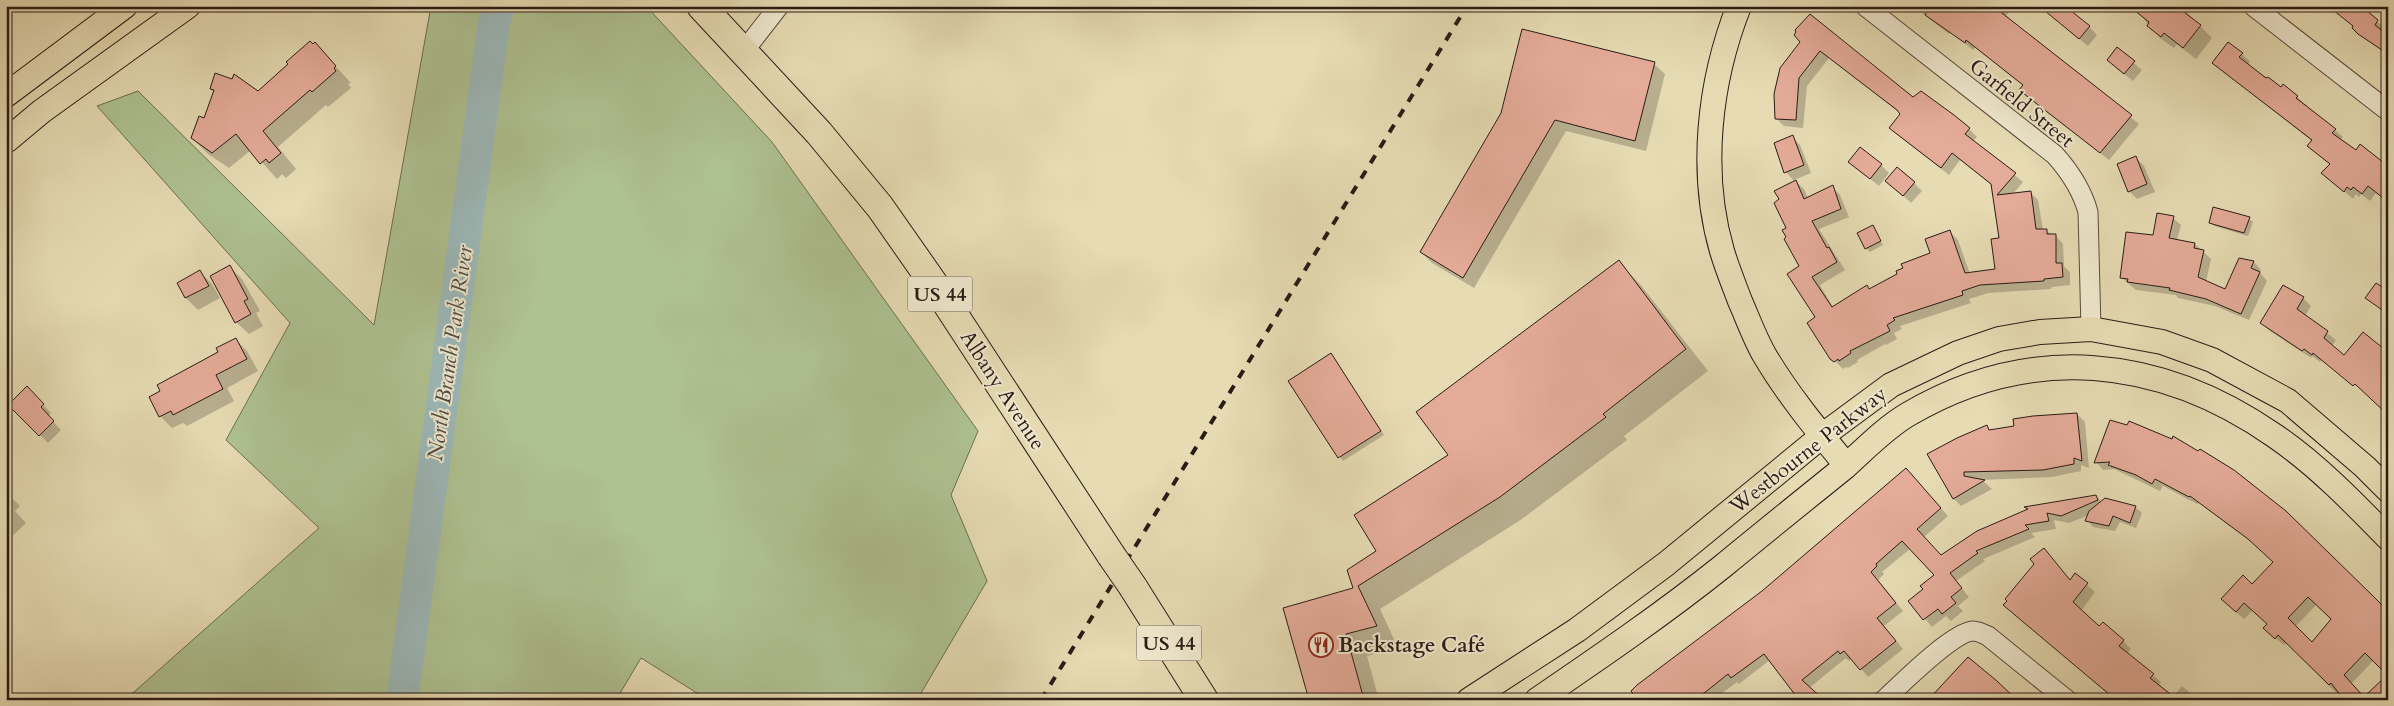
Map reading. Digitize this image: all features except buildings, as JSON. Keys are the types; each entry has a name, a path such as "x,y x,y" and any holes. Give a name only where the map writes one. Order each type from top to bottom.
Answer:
{"highway":[{"name":"Albany Avenue","path":"701,6 842,158 891,223 936,287 1133,587 1204,700"}],"main road":[{"path":"42,111 13,89 125,6"},
{"path":"6,140 42,111 188,6"},
{"path":"1739,6 1724,48 1717,77 1709,150 1713,202 1722,250 1750,324 1765,356 1822,436 1846,465"},
{"name":"Westbourne Parkway","path":"1469,700 1577,630 1666,564 1822,436 1891,385 1958,353 1999,339 2040,332 2091,329 2162,342 2212,360 2288,401 2365,467 2388,490"},
{"path":"2201,393 2212,360"},
{"name":"Westbourne Parkway","path":"1537,700 1595,662 1721,568 1873,441 1906,416 1979,382 2022,371 2066,367 2116,369 2157,378 2201,393 2240,413 2276,437 2356,506 2388,538"},
{"path":"1577,630 1595,662"}],"street":[{"path":"744,51 779,6"},
{"name":"Garfield Street","path":"1865,6 2055,155 2069,172 2083,194 2088,212 2091,329"},
{"path":"2253,6 2388,111"},
{"path":"1884,700 1959,635 1974,631 1988,636 2066,700"}],"green space":[{"path":"431,6 646,6 772,142 978,431 951,495 987,581 917,700 708,700 641,658 616,700 125,700 319,528 226,440 290,323 97,106 138,91 374,325"}],"waterway":[{"name":"North Branch Park River","path":"402,700 494,22 499,6"}],"railway":[{"path":"1041,700 1467,6"}],"place":[{"name":"Backstage Café","path":"1321,645"}]}
